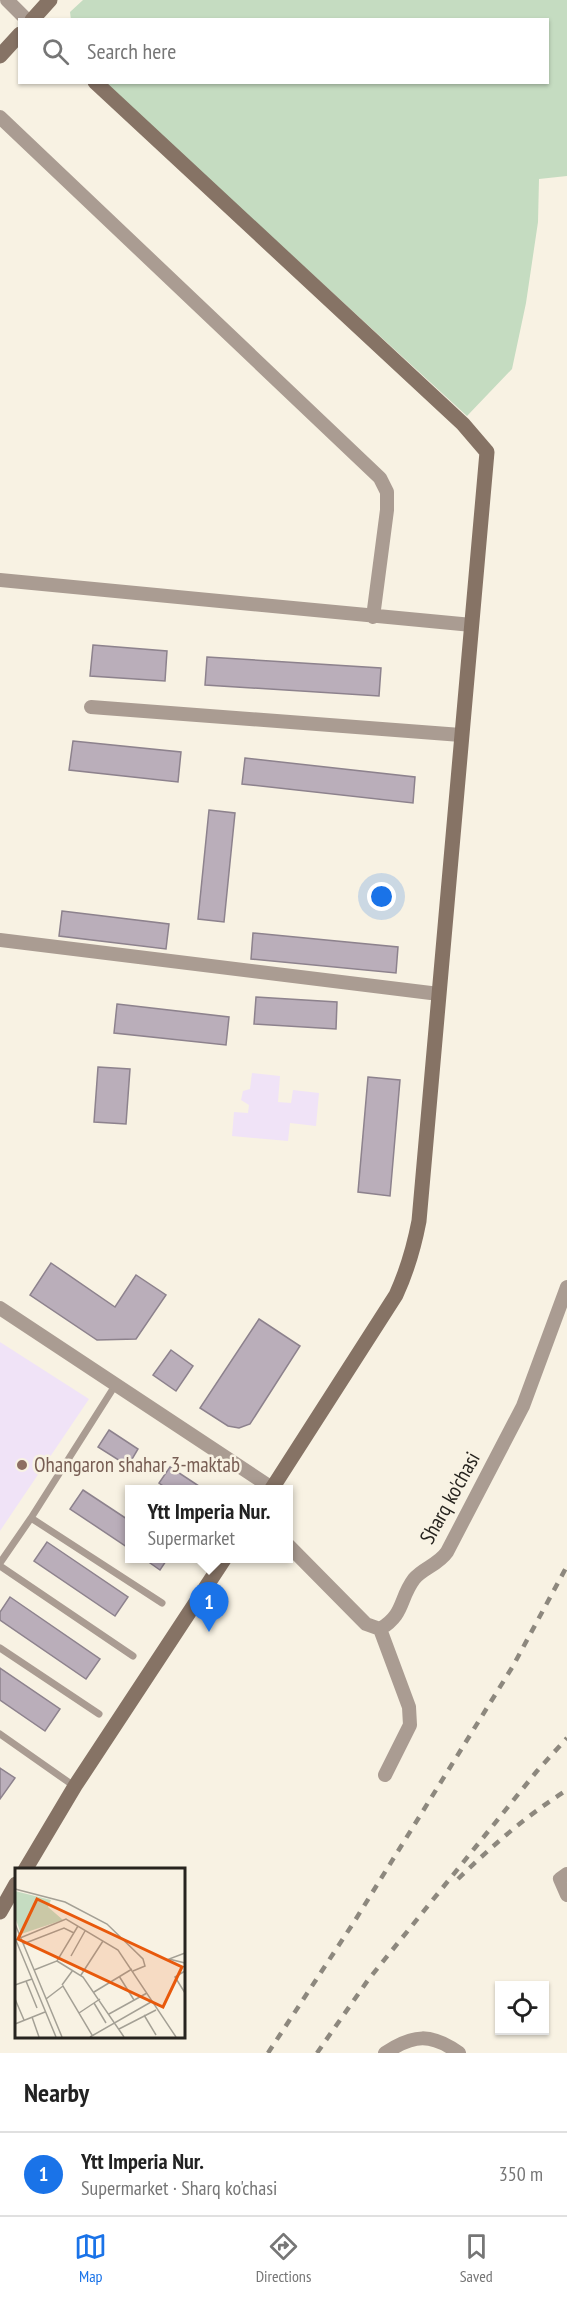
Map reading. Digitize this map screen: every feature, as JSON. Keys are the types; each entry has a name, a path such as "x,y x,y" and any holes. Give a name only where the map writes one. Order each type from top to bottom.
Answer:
{"main road":[{"path":"34,18 50,0"},
{"path":"0,56 18,36"},
{"path":"97,84 464,424 487,452 419,1221 406,1272 396,1295 275,1485"},
{"path":"26,1868 75,1786 222,1563"},
{"path":"0,1911 15,1886"}],"street":[{"path":"10,3 25,18"},
{"path":"0,117 380,478 387,492 387,510 373,617"},
{"path":"0,580 472,625"},
{"path":"91,707 461,735"},
{"path":"0,940 439,994"},
{"name":"Sharq ko'chasi","path":"380,1629 391,1622 398,1613 417,1576 436,1564 447,1552 523,1406 567,1287"},
{"path":"0,1308 266,1485"},
{"path":"293,1550 366,1624 380,1629 409,1707 410,1725 385,1775"},
{"path":"567,1874 560,1879 567,1895"},
{"path":"385,2053 417,2037 449,2046 459,2053"}],"lane":[{"path":"116,1383 0,1565 133,1656"},
{"path":"31,1518 162,1603"},
{"path":"0,1648 99,1714"},
{"path":"0,1734 75,1786"}],"shaded area":[{"path":"252,1073 280,1076 278,1102 291,1103 293,1090 319,1093 316,1126 290,1123 288,1141 232,1136 234,1112 248,1113 249,1105 241,1100 243,1091 250,1089"},
{"name":"Ohangaron shahar 3-maktab","path":"0,1342 89,1399 0,1531"}],"green space":[{"path":"83,0 567,0 567,176 539,179 538,222 526,303 512,369 467,416 105,84 549,84 549,18 71,18 70,12"}],"building":[{"path":"93,645 167,651 165,681 90,676"},
{"path":"207,657 381,668 379,696 205,685"},
{"path":"73,741 181,752 178,782 69,770"},
{"path":"245,758 415,777 413,803 242,784"},
{"path":"209,810 235,813 224,922 198,919"},
{"path":"62,911 169,924 166,949 59,936"},
{"path":"253,933 398,947 396,973 251,959"},
{"path":"256,997 337,1002 336,1029 254,1024"},
{"path":"117,1004 229,1017 226,1045 114,1033"},
{"path":"98,1067 130,1069 126,1124 94,1122"},
{"path":"368,1077 400,1080 390,1196 358,1192"},
{"path":"51,1263 115,1307 136,1275 166,1295 136,1339 97,1340 30,1295"},
{"path":"259,1319 300,1346 250,1424 239,1428 228,1426 200,1408"},
{"path":"171,1350 193,1366 176,1391 153,1375"},
{"path":"109,1430 138,1449 128,1466 98,1447"},
{"path":"170,1467 197,1485 162,1485 159,1483"},
{"path":"83,1490 125,1518 125,1546 70,1509"},
{"path":"47,1542 128,1597 115,1616 34,1561"},
{"path":"150,1563 165,1563 160,1570"},
{"path":"10,1597 100,1659 86,1679 0,1620 0,1612"},
{"path":"0,1668 60,1709 45,1731 0,1700"},
{"path":"0,1768 15,1778 0,1799"}],"railway":[{"path":"268,2053 354,1922 513,1666 567,1566"},
{"path":"317,2053 368,1980 537,1771 567,1738"},
{"path":"458,1879 510,1832 567,1790"}],"place":[{"name":"Ohangaron shahar 3-maktab","path":"22,1465"},
{"name":"Ytt Imperia Nur.","path":"209,1632"}]}
